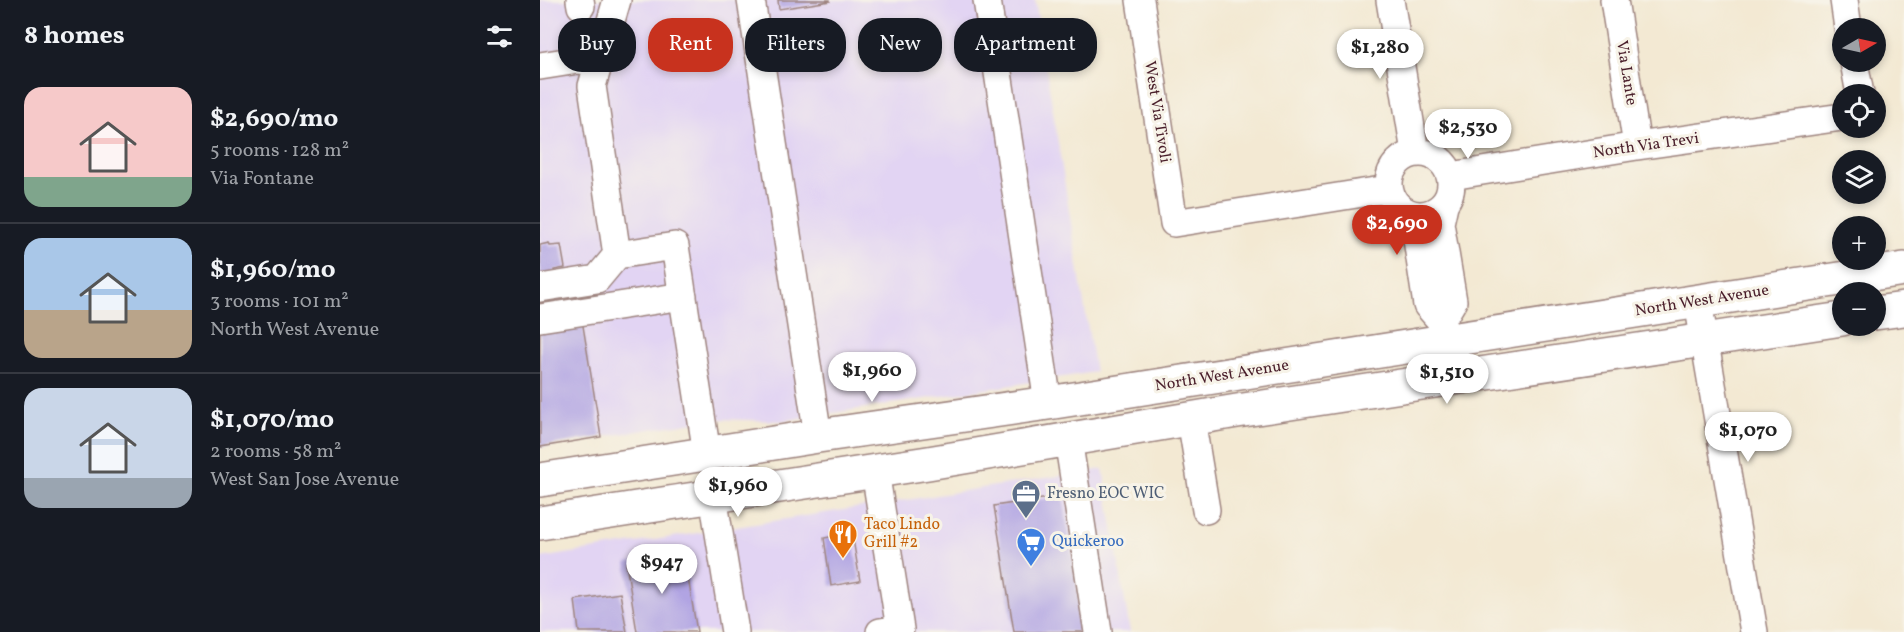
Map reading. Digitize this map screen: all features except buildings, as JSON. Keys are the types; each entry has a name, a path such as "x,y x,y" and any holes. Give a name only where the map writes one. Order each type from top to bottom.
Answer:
{"main road":[{"name":"North West Avenue","path":"540,480 818,436 1048,404 1442,331 1698,302 1904,269"},
{"path":"1886,312 1904,309"},
{"path":"540,523 875,471 1191,418 1832,321"},
{"path":"1237,411 1310,383 1429,363 1437,359 1443,351 1442,331"},
{"path":"875,471 881,459 889,452 902,448 1028,426 1048,404"}],"street":[{"path":"612,18 617,0"},
{"path":"751,0 818,436"},
{"path":"987,0 1048,404"},
{"name":"West Via Tivoli","path":"1140,0 1174,223 1388,189"},
{"path":"1390,0 1415,152"},
{"name":"Via Lante","path":"1614,0 1637,146"},
{"path":"1844,0 1847,18"},
{"path":"540,66 558,63"},
{"path":"596,72 592,86 617,255"},
{"name":"North Via Trevi","path":"1450,176 1832,118"},
{"path":"1415,152 1428,153 1438,158 1445,165 1450,176 1449,196 1444,205 1440,223 1454,301 1442,331 1427,305 1415,226 1391,198 1388,189 1392,169 1399,160 1415,152"},
{"path":"1406,213 1416,216 1426,215 1436,212 1444,205"},
{"path":"540,288 597,279 617,255 675,246 707,454"},
{"path":"1424,284 1450,280"},
{"path":"540,318 683,296"},
{"path":"1698,302 1754,632"},
{"path":"1191,418 1206,510"},
{"path":"1068,439 1098,632"},
{"path":"875,471 900,629 880,632"},
{"path":"713,496 735,632"}],"shaded area":[{"path":"540,0 1035,0 1038,18 954,18 954,72 1047,72 1095,372 782,421 714,419 601,437 578,296 540,301"},
{"path":"1103,469 1130,632 540,632 540,558"}],"place":[{"name":"Fresno EOC WIC","path":"1026,520"},
{"name":"Taco Lindo Grill #2","path":"843,560"},
{"name":"Quickeroo","path":"1031,568"}]}
